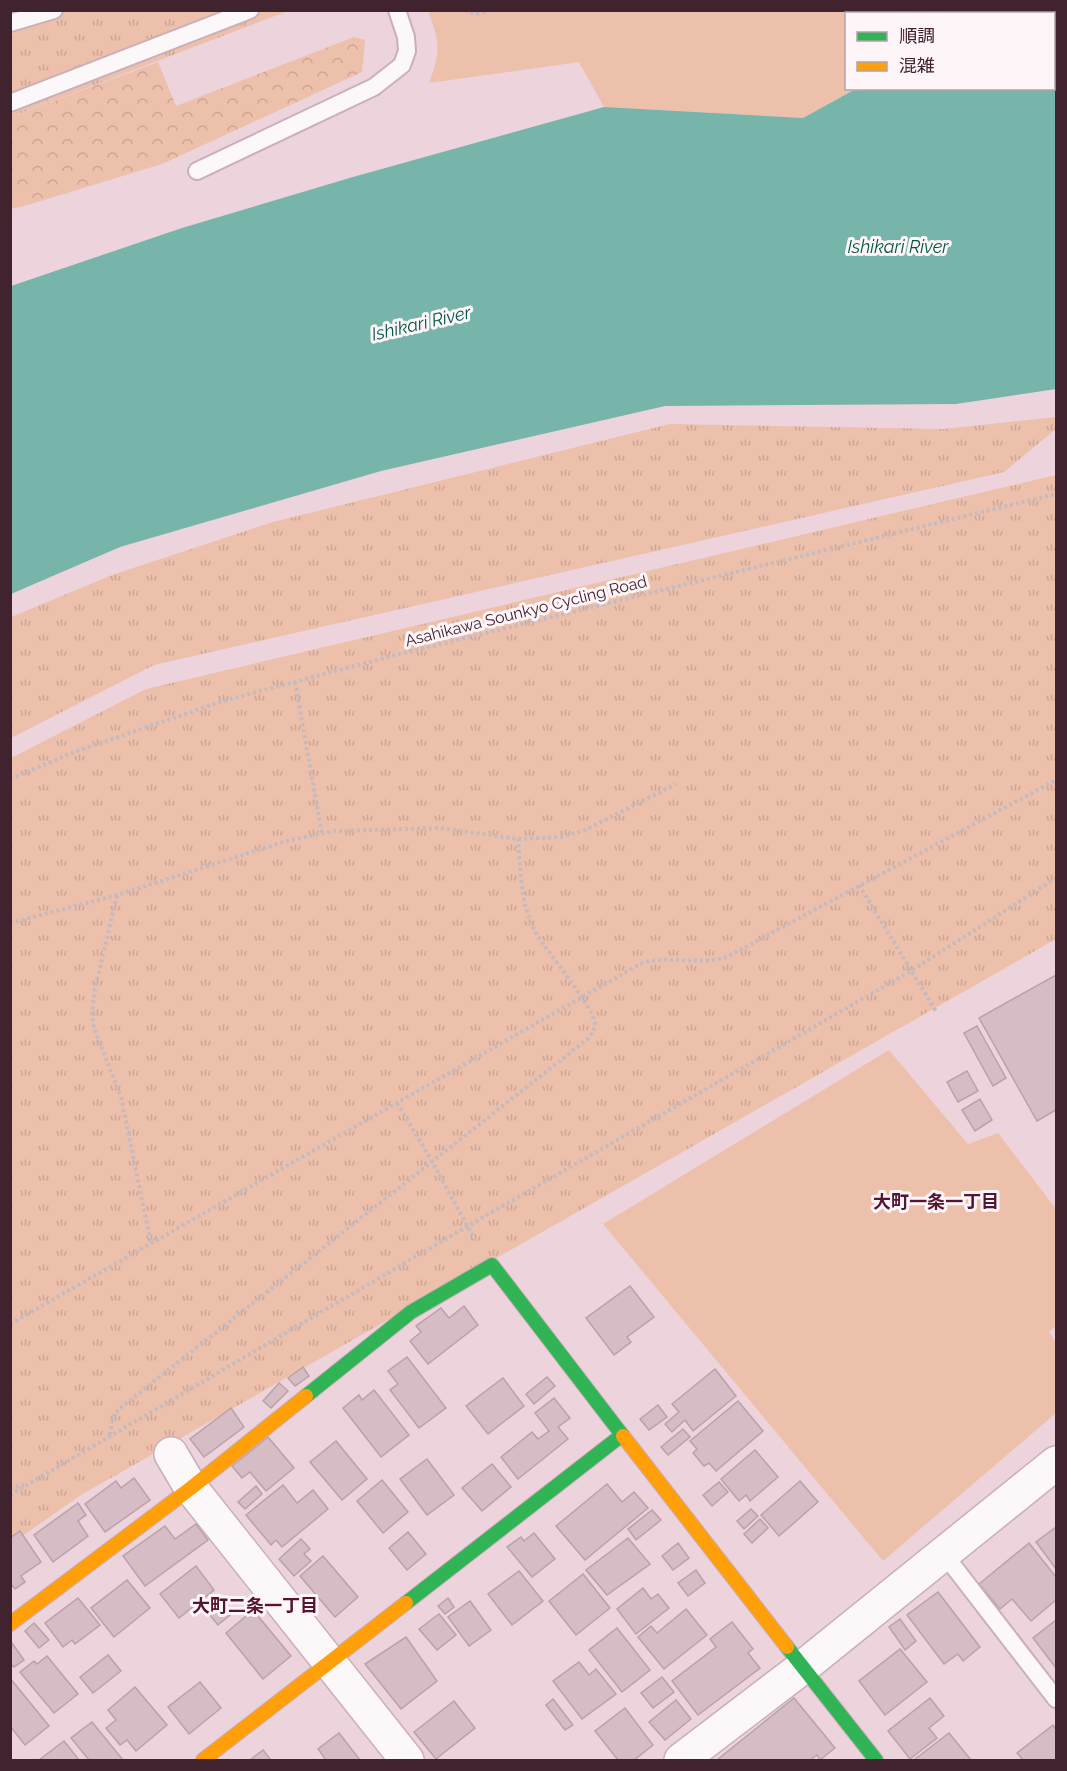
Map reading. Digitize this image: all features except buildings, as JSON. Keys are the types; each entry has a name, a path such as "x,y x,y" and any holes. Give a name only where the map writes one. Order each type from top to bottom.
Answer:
{"street":[{"path":"10,1624 191,1488 411,1312 492,1265 876,1761"},
{"path":"203,1761 622,1435"},
{"path":"171,1454 191,1488 407,1761"},
{"path":"681,1761 803,1667 1056,1463"}],"lane":[{"path":"10,22 54,10"},
{"path":"10,103 250,10"},
{"path":"197,171 374,87 402,65 407,51 406,37 397,10"},
{"path":"944,1554 1056,1699"}],"path":[{"path":"465,10 476,14 491,10"},
{"name":"Asahikawa Sounkyo Cycling Road","path":"10,779 77,751 223,701 392,656 1056,494"},
{"path":"295,682 322,834"},
{"path":"10,1324 640,964 649,961 714,961 727,957 1056,780"},
{"path":"10,923 117,895 287,841 335,831 440,828 518,839 562,837 585,830 676,784"},
{"path":"110,1436 113,1416 118,1409 590,1036 595,1025 594,1020 582,997 537,936 529,918 524,901 518,839"},
{"path":"10,1495 467,1226 911,971 1056,878"},
{"path":"858,885 937,1013"},
{"path":"117,895 95,988 92,1013 94,1028 121,1097 151,1244"},
{"path":"397,1103 467,1226 492,1265"},
{"path":"10,1488 28,1484"}],"green space":[{"path":"11,11 288,11 11,117"},
{"path":"428,11 1056,11 1056,67 1055,12 845,12 845,90 862,90 852,91 803,118 604,107 579,62 429,83 436,63 438,47"},
{"path":"354,37 365,40 362,72 162,164 11,209 11,117 158,62 176,106"},
{"path":"1056,417 1056,429 1004,472 154,665 11,738 11,617 112,575 273,522 670,424 944,429"},
{"path":"1056,475 1056,939 81,1495 11,1544 11,758 146,689"},
{"path":"889,1050 968,1144 998,1133 1056,1209 1056,1326 1049,1332 1056,1342 1056,1413 883,1561 603,1224"}],"water":[{"name":"Ishikari River","path":"1055,68 1056,389 956,404 665,406 381,471 120,547 11,594 11,286 182,228 353,177 604,107 803,118 852,91 1055,90"}],"traffic: fast":[{"path":"306,1396 411,1312 492,1265 623,1436"},
{"path":"406,1603 622,1435"},
{"path":"787,1647 876,1760"}],"traffic: slow":[{"path":"10,1624 191,1488 306,1396"},
{"path":"623,1436 787,1647"},
{"path":"203,1760 406,1603"}],"district":[{"name":"大町一条一丁目","path":"936,1201"},
{"name":"大町二条一丁目","path":"255,1605"}]}
